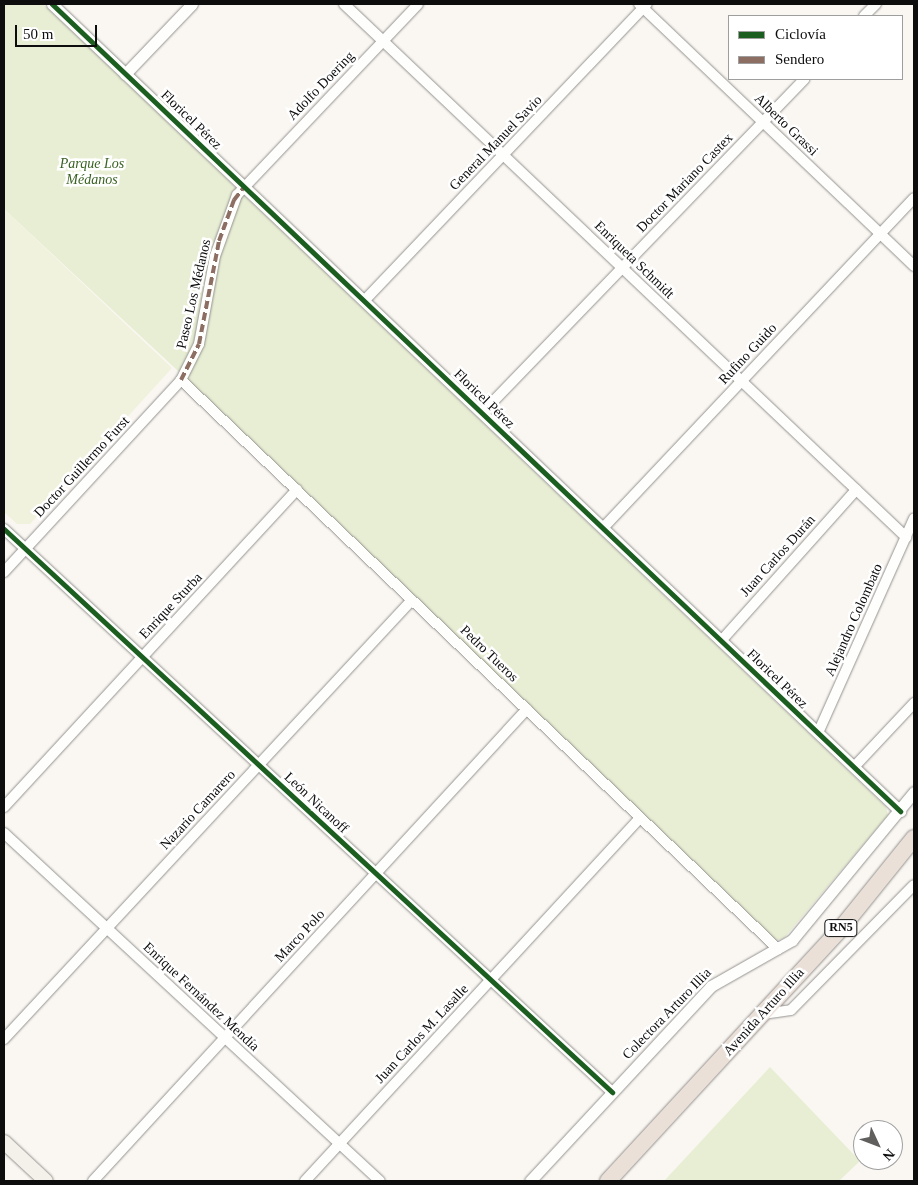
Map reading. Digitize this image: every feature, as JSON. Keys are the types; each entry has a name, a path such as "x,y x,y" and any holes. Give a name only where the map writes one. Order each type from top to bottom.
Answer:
{"highway":[{"name":"Avenida Arturo Illia","path":"608,1181 843,926 914,838"}],"main road":[{"path":"4,1142 46,1181"}],"street":[{"name":"Floricel Pérez","path":"52,4 900,812"},
{"path":"125,74 192,4"},
{"name":"Enriqueta Schmidt","path":"344,4 906,537"},
{"name":"Adolfo Doering","path":"244,186 418,4"},
{"path":"865,15 876,4"},
{"name":"Alberto Grassi","path":"643,5 762,122 914,266"},
{"name":"General Manuel Savio","path":"364,301 643,5"},
{"name":"Doctor Mariano Castex","path":"482,413 803,80"},
{"name":"Paseo Los Médanos","path":"181,380 199,344 219,241 234,200 244,186"},
{"name":"Rufino Guido","path":"603,528 914,198"},
{"name":"Pedro Tueros","path":"181,380 778,949"},
{"name":"Doctor Guillermo Furst","path":"4,572 181,380"},
{"name":"Enrique Sturba","path":"4,807 297,490"},
{"name":"Juan Carlos Durán","path":"721,641 856,490"},
{"name":"Alejandro Colombato","path":"818,733 914,518"},
{"name":"León Nicanoff","path":"4,529 612,1092"},
{"name":"Nazario Camarero","path":"4,1039 412,600"},
{"path":"854,767 914,704"},
{"name":"Marco Polo","path":"93,1181 527,709"},
{"name":"Colectora Arturo Illia","path":"530,1181 711,986 778,949 795,936 900,812 914,792"},
{"name":"Juan Carlos M. Lasalle","path":"305,1181 640,818"},
{"name":"Enrique Fernández Mendía","path":"4,833 380,1181"},
{"path":"763,1014 791,1010 914,885"}],"green space":[{"name":"Parque Los Médanos","path":"4,4 43,4 886,807 888,815 784,938 775,941 192,384 4,209"},
{"path":"4,209 172,368 30,524 17,524 4,512"},
{"path":"770,1067 853,1154 853,1168 839,1181 664,1181"}],"marked path":[{"path":"181,380 199,344 219,241 234,200 244,187"}],"cycle path":[{"path":"52,4 900,811"},
{"path":"4,529 612,1092"}]}
